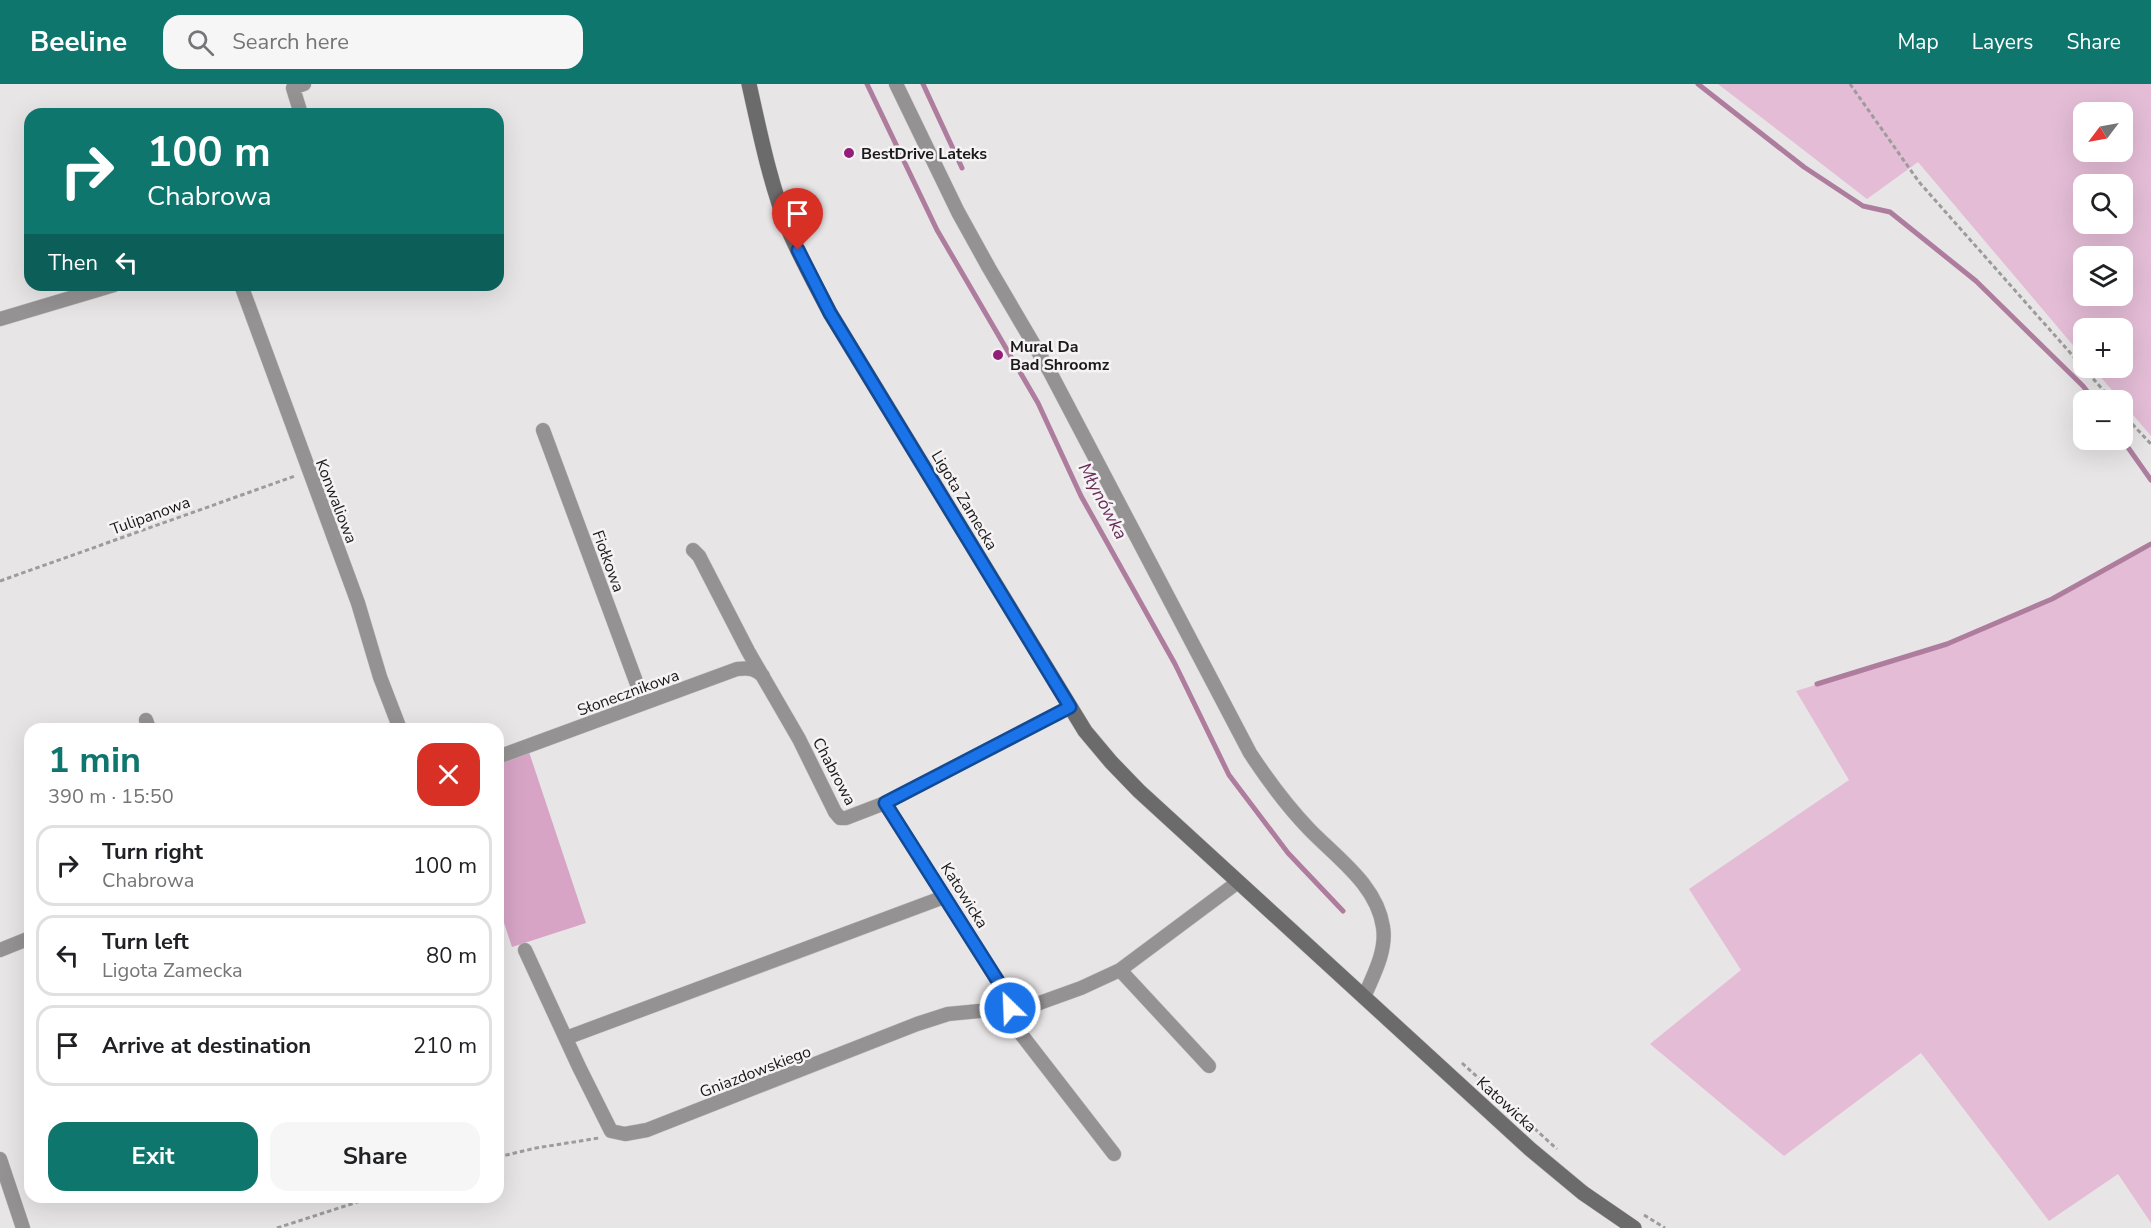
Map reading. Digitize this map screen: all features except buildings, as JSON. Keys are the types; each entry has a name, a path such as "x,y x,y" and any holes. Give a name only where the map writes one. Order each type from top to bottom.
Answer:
{"main road":[{"name":"Ligota Zamecka","path":"749,84 774,187 789,231 807,269 830,313 1070,707 1085,731 1111,762 1238,882"},
{"name":"Katowicka","path":"1238,882 1530,1149 1583,1193 1634,1228"}],"street":[{"path":"300,108 293,88 304,84"},
{"path":"896,84 958,212 1050,372 1250,753 1266,777 1308,829 1344,862 1375,901 1383,927 1383,945 1364,997"},
{"path":"0,319 94,291"},
{"name":"Konwaliowa","path":"243,291 358,603 380,677 398,723"},
{"name":"Fiołkowa","path":"543,430 644,703"},
{"name":"Chabrowa","path":"693,550 699,556 748,651 799,739 840,818 885,803 1070,707"},
{"name":"Słonecznikowa","path":"504,755 737,669 757,670 766,680"},
{"name":"Katowicka","path":"885,803 1008,997 1014,1025 1114,1154"},
{"path":"1010,1008 1031,1006 1081,988 1120,970 1238,882"},
{"path":"566,1038 944,897"},
{"path":"0,950 24,940"},
{"path":"525,950 611,1131"},
{"path":"1120,970 1209,1066"},
{"name":"Gniazdowskiego","path":"611,1131 625,1134 647,1130 917,1024 948,1014 1010,1008"},
{"path":"0,1159 23,1228"}],"path":[{"path":"1850,84 1919,182 2103,390"},
{"path":"2133,425 2151,444"},
{"name":"Tulipanowa","path":"0,581 273,484 309,474"},
{"path":"1459,1060 1563,1155"},
{"path":"504,1156 536,1148 596,1140 611,1131"},
{"path":"277,1228 354,1203"},
{"path":"1636,1209 1665,1228"}],"shaded area":[{"path":"1718,84 2151,84 2151,436 2133,415 2133,390 2112,390 2102,378 2133,378 2133,318 2073,318 2073,345 1918,162 1867,199"},
{"path":"2151,547 2151,1223 2118,1174 2049,1221 1921,1053 1784,1156 1650,1044 1741,970 1689,889 1849,780 1796,691 1947,644 2052,599"},
{"path":"528,749 586,923 512,947 504,923 504,758"}],"waterway":[{"name":"Młynówka","path":"867,84 937,230 1038,403 1081,496 1175,664 1229,775 1288,853 1343,911"},
{"path":"923,84 962,168"},
{"path":"1698,84 1804,167 1863,206 1890,212 1976,281 2086,390"},
{"path":"2130,450 2151,480"},
{"path":"1817,684 1947,644 2052,599 2151,544"}],"place":[{"name":"BestDrive Lateks","path":"849,153"},
{"name":"Mural Da Bad Shroomz","path":"998,355"}],"route":[{"path":"798,250 830,313 1070,707 885,803 1008,997 1010,1008"}]}
